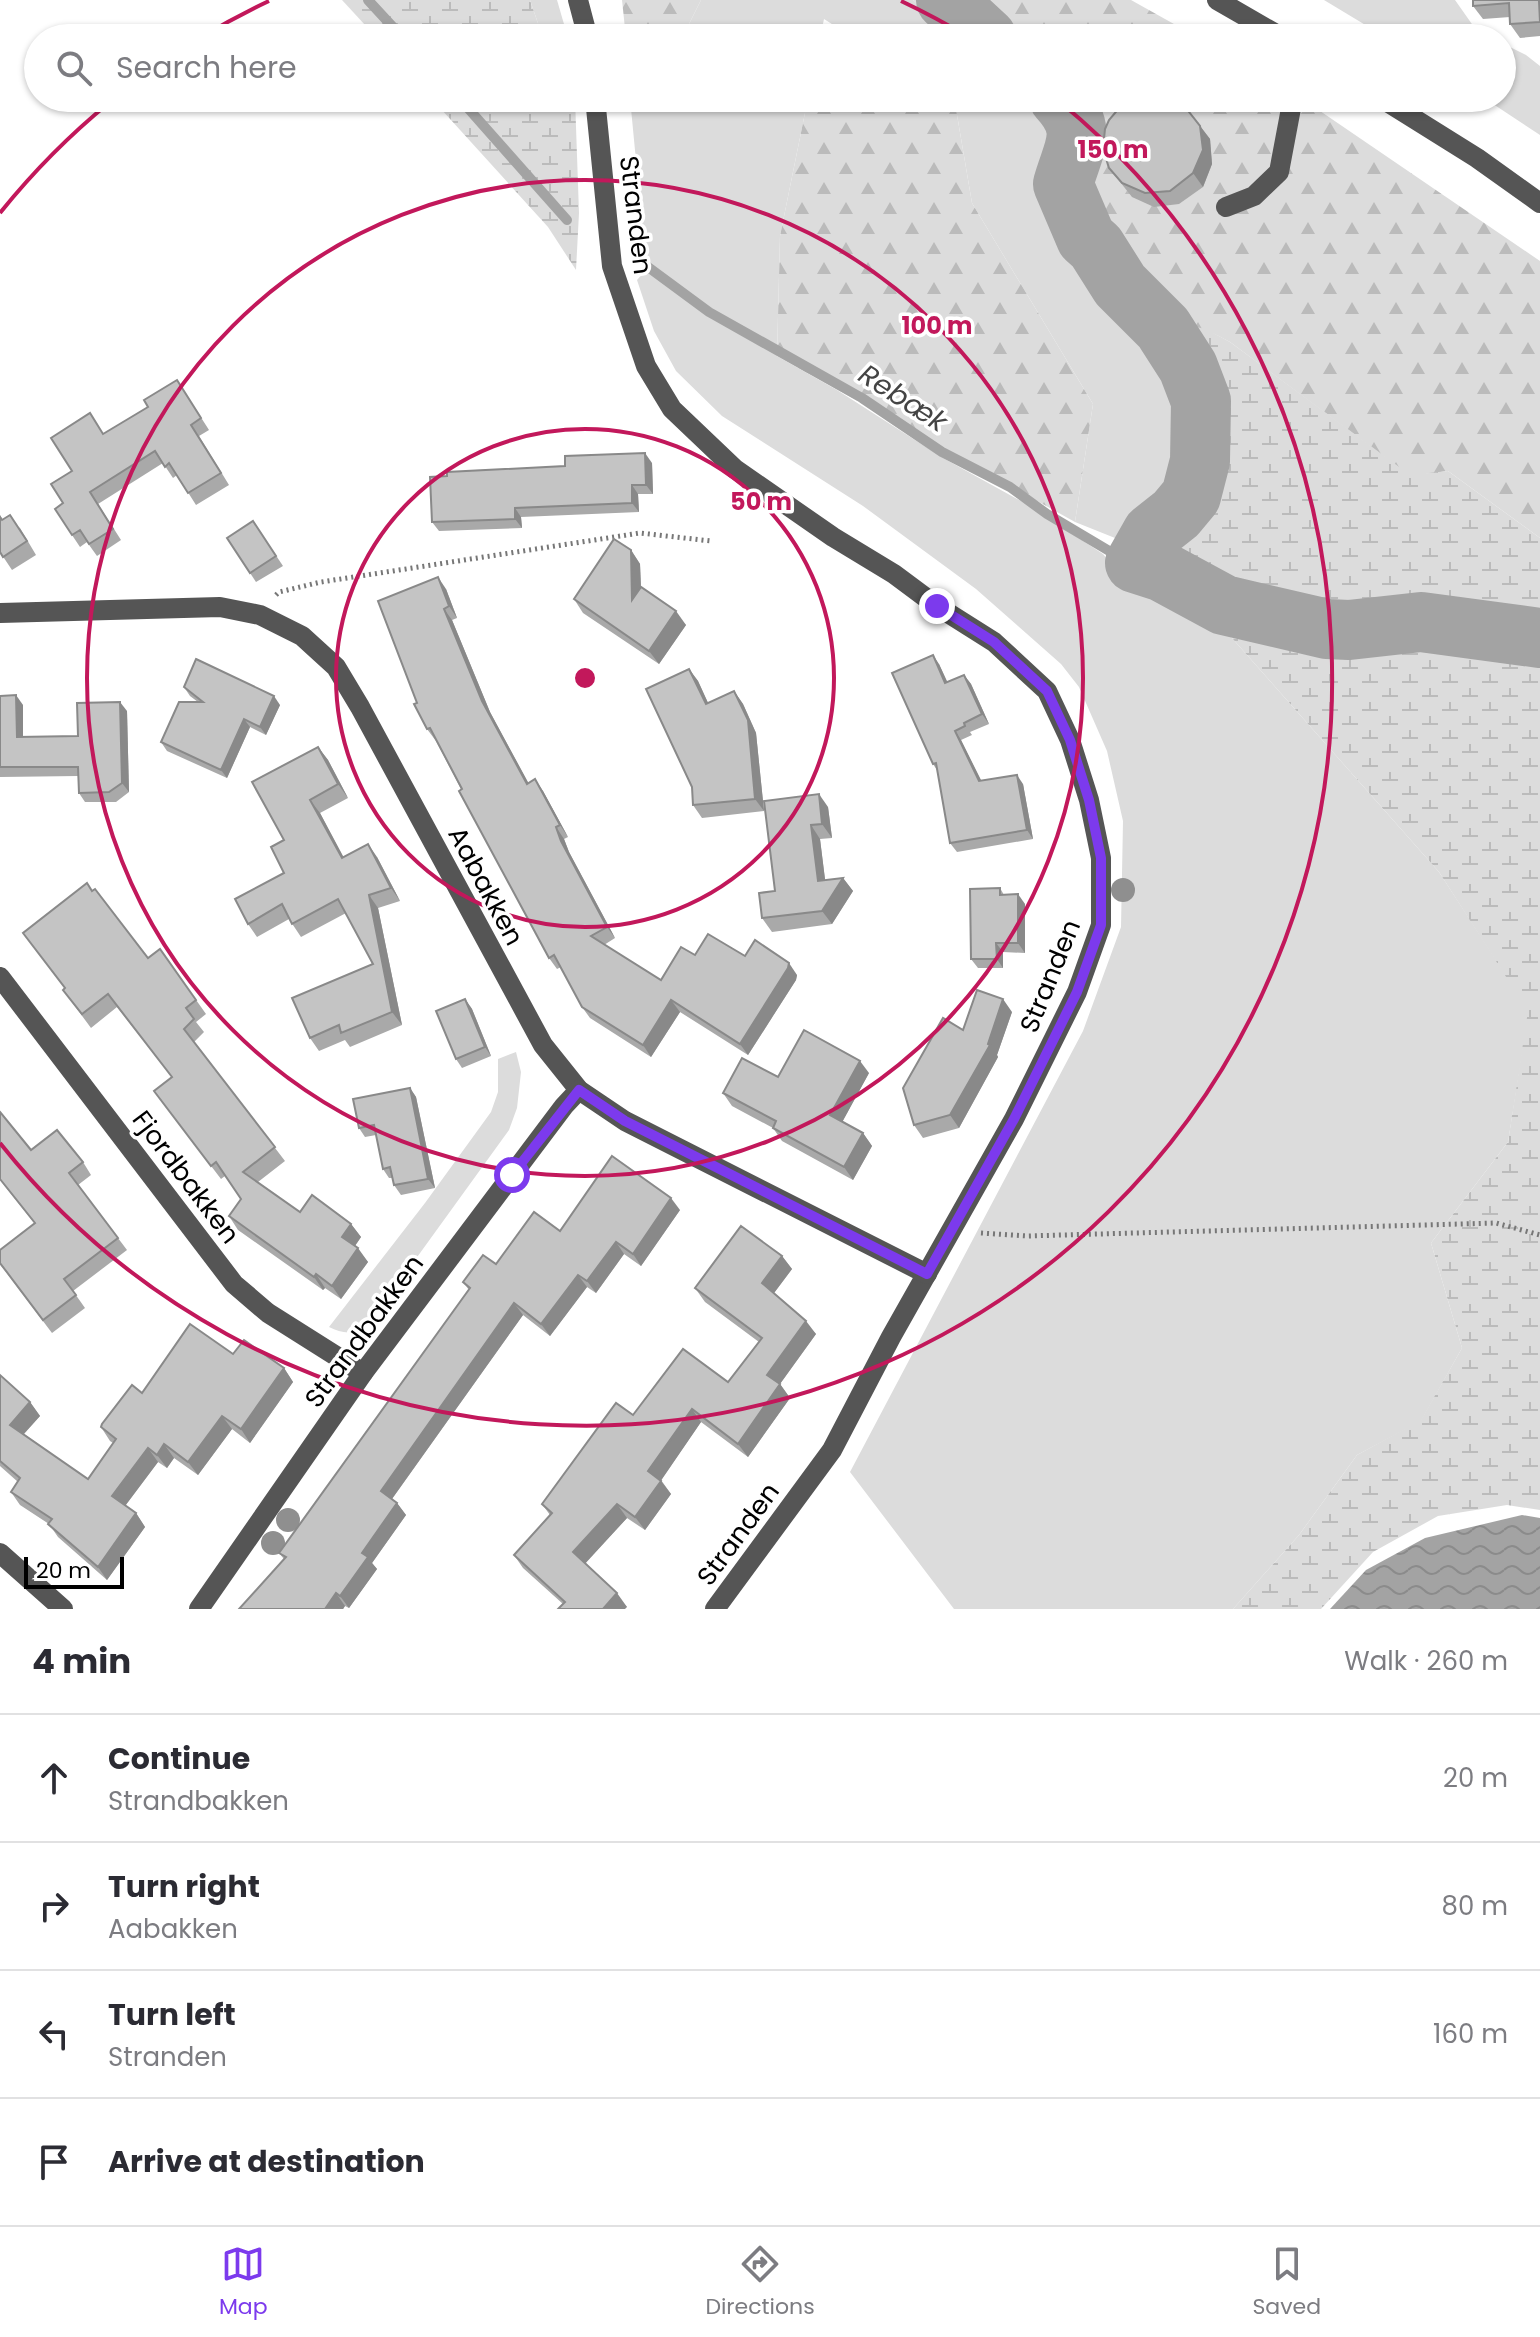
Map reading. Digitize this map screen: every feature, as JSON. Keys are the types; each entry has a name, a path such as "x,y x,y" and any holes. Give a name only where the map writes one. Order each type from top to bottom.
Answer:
{"street":[{"path":"578,0 584,24"},
{"path":"1217,0 1259,24"},
{"name":"Stranden","path":"596,112 612,266 646,366 672,409 735,469 994,642 1047,691 1070,740 1101,858 1101,925 1077,992 1014,1119 832,1450 715,1609"},
{"path":"1226,207 1254,196 1279,172 1290,112"},
{"path":"1403,112 1477,158 1540,203"},
{"name":"Aabakken","path":"0,613 220,607 260,615 302,636 336,667 543,1045 579,1090 625,1121 927,1274"},
{"name":"Fjordbakken","path":"0,977 234,1284 268,1313 363,1373"},
{"name":"Strandbakken","path":"199,1609 363,1373 579,1090"},
{"path":"0,1553 63,1609"}],"path":[{"path":"260,615 279,592 321,582 640,533 711,541"},
{"path":"952,1231 1027,1236 1496,1223 1540,1235"}],"green space":[{"path":"342,0 530,0 538,24 364,24"},
{"path":"530,0 557,0 564,24 538,24"},
{"path":"622,0 701,0 689,24 625,24"},
{"path":"701,0 913,0 943,24 832,24 824,19 823,24 689,24"},
{"path":"913,0 1131,0 1174,24 943,24"},
{"path":"1324,0 1455,0 1472,24 1364,24"},
{"path":"1516,50 1540,66 1540,135 1505,112 1516,112"},
{"path":"444,112 575,112 579,213 576,270 548,227"},
{"path":"631,112 805,112 780,236 777,356 837,390 943,458 1030,506 1109,561 1159,582 1170,568 1439,872 1529,1011 1508,1142 1431,1243 1462,1348 1421,1421 1357,1455 1299,1535 1233,1609 954,1609 850,1472 1083,1031 1121,927 1123,821 1107,751 1079,687 1061,664 976,589 863,506 722,416 676,371 654,331 637,280 644,272"},
{"path":"805,112 957,112 972,203 1093,404 1075,522 777,356 780,236"},
{"path":"957,112 1052,112 1059,118 1052,224 1151,335 1182,392 1194,454 1182,496 1130,544 1075,522 1093,404 972,203"},
{"path":"1051,112 1322,112 1540,261 1540,538 1448,471 1410,476 1230,342 1191,327 1173,328 1151,335 1052,224 1059,119"},
{"path":"1186,325 1206,329 1230,342 1410,475 1448,471 1540,538 1540,1510 1507,1505 1438,1516 1373,1552 1321,1609 1233,1609 1299,1535 1357,1455 1421,1420 1462,1348 1431,1243 1508,1142 1528,1011 1439,872 1170,568 1163,546 1199,508 1212,480 1207,387 1174,327"},
{"path":"516,1052 521,1072 517,1108 509,1130 368,1325 349,1332 329,1327 491,1112 498,1092 498,1059"}],"water":[{"path":"1522,1515 1540,1518 1540,1609 1330,1609 1366,1570 1425,1538"}],"building":[{"path":"1473,0 1540,0 1540,22 1510,24 1509,3 1473,6"},
{"path":"1116,112 1189,112 1200,126 1203,150 1193,173 1170,191 1145,193 1122,183 1109,168 1103,149 1109,120"},
{"path":"177,380 201,418 191,425 221,473 188,493 169,463 165,467 155,451 90,492 113,529 89,544 80,530 72,535 55,509 63,503 51,484 72,471 51,438 90,413 103,434 148,407 144,400"},
{"path":"645,453 646,485 632,485 632,503 515,508 515,519 432,522 430,477 447,476 447,472 565,466 565,456"},
{"path":"10,515 27,541 3,557 0,552 0,517 2,520"},
{"path":"253,521 276,556 250,573 227,538"},
{"path":"614,539 631,550 632,600 641,587 676,611 649,651 574,599"},
{"path":"438,577 449,606 444,609 482,701 527,784 535,779 560,825 556,827 561,841 607,927 591,936 661,980 681,947 695,955 708,934 745,956 755,940 789,963 740,1044 671,1000 643,1045 582,1007 554,955 549,958 459,791 462,789 430,728 427,729 414,704 417,703 378,601"},
{"path":"933,655 945,683 964,675 982,714 955,731 979,781 1017,775 1027,830 950,843 936,763 933,764 892,673"},
{"path":"196,659 274,696 260,727 244,719 221,770 161,742 179,702 203,702 184,687"},
{"path":"689,669 706,704 734,691 748,720 755,799 693,805 692,787 646,689"},
{"path":"16,695 17,737 78,736 77,703 120,702 122,783 109,792 79,793 78,767 0,767 0,696"},
{"path":"318,747 338,784 310,800 342,858 368,844 391,888 369,895 392,1012 341,1033 339,1025 310,1038 292,998 373,964 338,899 292,924 282,904 248,924 235,899 284,873 271,847 284,840 252,782"},
{"path":"819,794 822,824 811,825 818,881 843,878 822,911 762,918 759,893 775,891 764,801"},
{"path":"87,883 92,891 95,889 148,958 160,949 196,1000 186,1008 194,1019 184,1029 275,1147 243,1172 300,1212 312,1195 351,1224 342,1237 358,1248 332,1286 316,1274 314,1277 229,1216 241,1199 216,1162 211,1166 154,1091 172,1077 108,994 82,1014 23,933"},
{"path":"1000,888 1000,895 1018,894 1018,943 996,943 997,959 971,959 970,889"},
{"path":"977,990 1003,999 990,1045 950,1115 914,1125 903,1088 943,1018 963,1030"},
{"path":"465,999 485,1047 456,1059 436,1011"},
{"path":"804,1030 860,1061 830,1115 863,1133 844,1167 773,1128 776,1121 723,1093 742,1058 778,1077"},
{"path":"410,1088 428,1179 394,1185 390,1167 383,1169 374,1125 359,1128 353,1099"},
{"path":"0,1112 31,1150 57,1130 83,1162 69,1173 118,1238 64,1279 76,1295 43,1320 0,1263 0,1250 35,1223 0,1179"},
{"path":"612,1156 671,1198 633,1254 616,1242 587,1281 578,1275 541,1324 514,1303 381,1491 397,1503 362,1553 368,1557 340,1596 336,1593 325,1609 239,1609 286,1557 279,1553 470,1288 463,1282 483,1255 496,1264 534,1212 560,1231"},
{"path":"741,1226 782,1256 762,1283 806,1321 767,1375 780,1384 738,1444 692,1409 648,1471 661,1481 635,1517 617,1504 573,1552 617,1593 603,1609 558,1609 565,1602 514,1555 552,1513 542,1504 616,1403 633,1415 683,1349 728,1382 762,1338 695,1288"},
{"path":"190,1324 233,1354 244,1340 284,1368 241,1429 222,1416 188,1462 164,1444 157,1455 148,1448 112,1496 136,1513 98,1567 48,1524 52,1519 11,1492 20,1478 0,1461 0,1375 30,1402 10,1425 88,1479 116,1439 101,1427 102,1424 132,1385 142,1393"}],"waterway":[{"name":"Rebæk","path":"368,0 390,24"},
{"path":"946,0 972,24"},
{"name":"Rebæk","path":"471,112 567,220"},
{"path":"1069,112 1074,120 1076,139 1063,184 1086,238 1096,247 1120,285 1163,328 1188,367 1201,401 1200,461 1191,496 1176,514 1152,533 1135,563 1163,572 1224,605 1327,629 1349,630 1421,622 1540,638"},
{"name":"Rebæk","path":"648,267 709,312 862,398 942,452 1010,487 1047,514 1121,558 1135,563"}],"route":[{"path":"512,1175 579,1090 625,1121 927,1274 1014,1119 1077,992 1101,925 1101,858 1089,800 1070,740 1047,691 994,642 937,606"}]}
